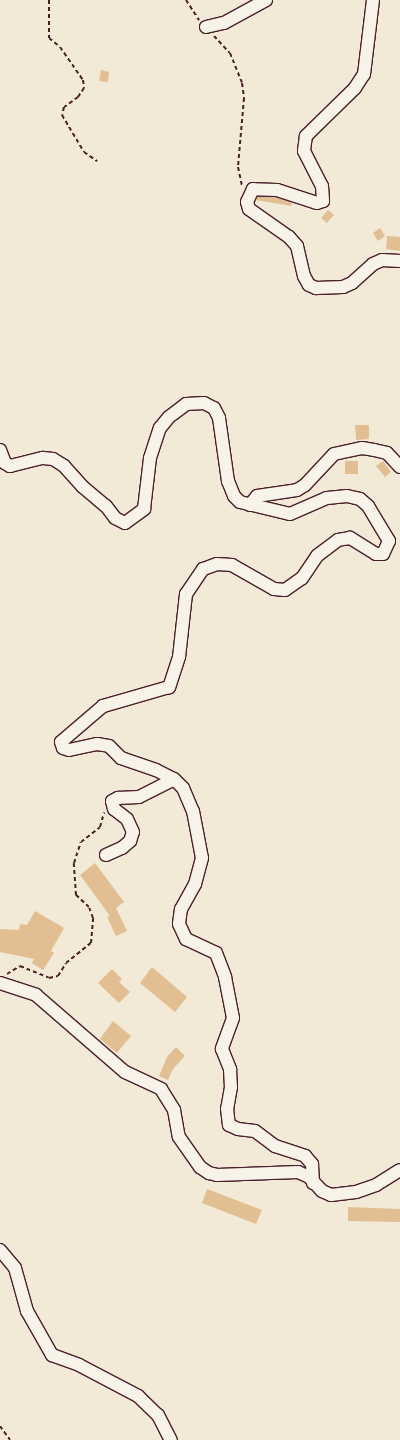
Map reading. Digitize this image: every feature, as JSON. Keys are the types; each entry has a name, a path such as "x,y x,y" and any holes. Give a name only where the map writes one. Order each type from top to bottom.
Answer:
{"street":[{"path":"206,27 224,23 266,0"},
{"path":"373,0 364,74 355,88 306,136 304,151 322,186 323,201 317,203 277,190 253,189 247,202 249,209 289,237 297,246 304,276 309,285 316,288 343,287 352,284 373,264 382,260 400,261"},
{"path":"0,450 5,463 10,466 43,458 53,459 64,466 83,487 106,506 114,518 125,523 144,509 150,458 160,428 169,416 186,404 204,403 214,408 219,418 228,481 234,496 240,502 290,514 327,498 347,496 360,499 368,506 389,541 388,548 383,554 376,554 350,538 338,540 317,556 302,578 285,590 274,589 232,565 217,564 203,569 186,594 179,657 169,687 103,706 61,742 63,748 69,750 97,744 109,746 121,758 174,779 183,788 190,800 202,858 195,884 180,909 179,924 186,939 216,953 233,1018 222,1049 230,1069 231,1086 227,1109 229,1125 238,1129 256,1131 275,1146 305,1156 312,1164 313,1183"},
{"path":"250,505 257,496 297,490 305,485 334,454 362,448 374,450 387,453 400,467"},
{"path":"106,855 122,848 130,841 133,832 127,819 114,809 112,801 118,798 138,797 174,779"},
{"path":"2,980 36,995 124,1072 161,1089 174,1110 179,1136 200,1167 209,1172 218,1175 298,1172 309,1177 313,1183 330,1195 340,1195 376,1185 400,1170"},
{"path":"0,1250 15,1268 27,1311 52,1355 79,1365 138,1396 158,1415 171,1440"}],"path":[{"path":"49,0 49,38 60,47 83,80 84,88 78,97 64,107 62,114 84,152 97,162"},
{"path":"186,0 206,27 230,52 242,83 244,98 238,167 243,193 247,202"},
{"path":"2,980 20,966 49,978 58,976 66,963 91,943 93,918 89,907 76,895 74,863 81,842 100,828 104,811 112,801"},
{"path":"0,1426 10,1440"}],"building":[{"path":"101,70 109,72 108,82 99,81"},
{"path":"258,197 276,197 292,203 291,206 256,200"},
{"path":"328,210 334,215 327,223 321,218"},
{"path":"380,228 385,236 378,241 373,233"},
{"path":"387,236 400,237 400,251 386,249"},
{"path":"355,425 369,425 369,439 356,440"},
{"path":"345,461 358,461 358,474 345,474"},
{"path":"383,461 391,472 385,477 376,466"},
{"path":"95,863 124,902 116,908 127,931 116,936 107,917 110,916 80,875"},
{"path":"35,911 64,928 51,951 54,953 43,970 32,963 34,959 0,952 0,929 19,930 20,924 27,925"},
{"path":"152,967 187,997 175,1012 140,983"},
{"path":"112,969 122,979 119,982 130,992 119,1003 98,983"},
{"path":"113,1021 131,1036 117,1053 100,1039"},
{"path":"176,1047 185,1056 173,1069 168,1080 159,1076 167,1057"},
{"path":"207,1189 262,1210 256,1224 202,1203"},
{"path":"348,1207 400,1209 400,1222 348,1221"}]}
